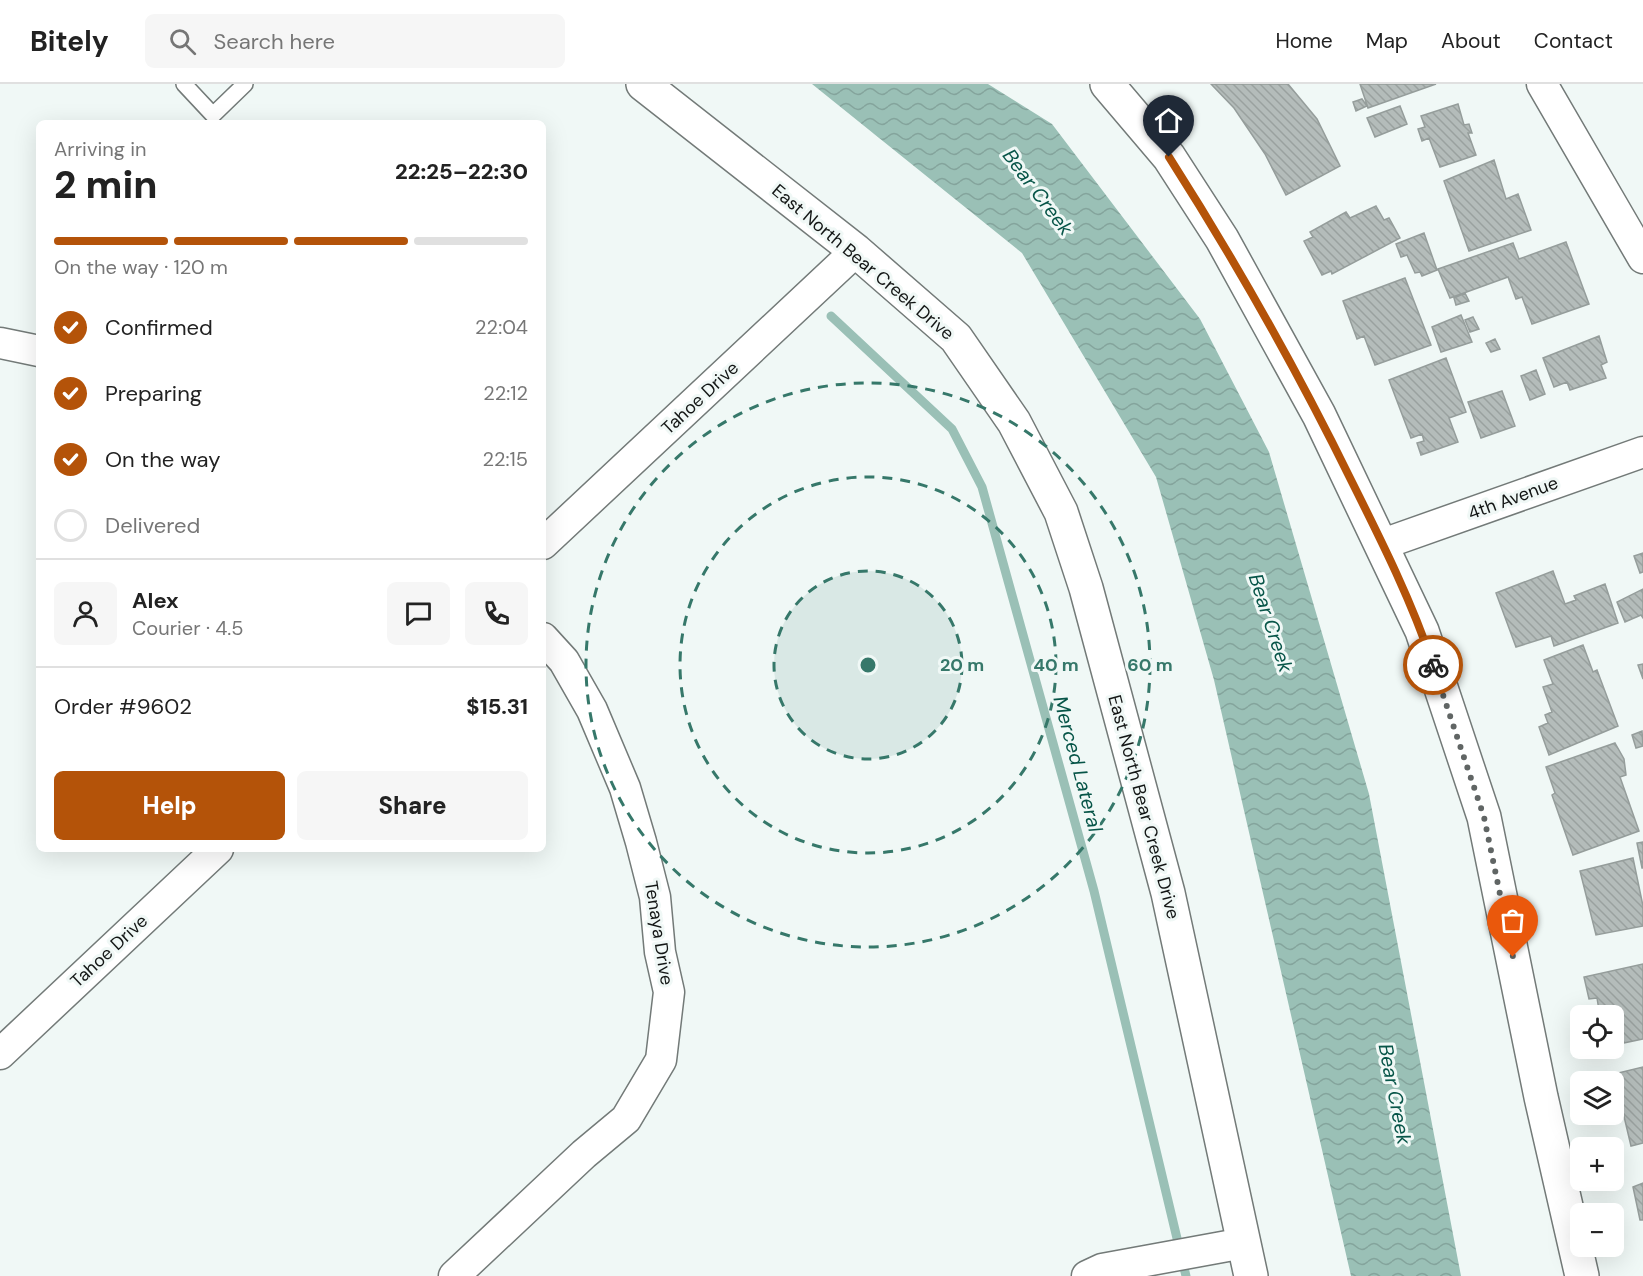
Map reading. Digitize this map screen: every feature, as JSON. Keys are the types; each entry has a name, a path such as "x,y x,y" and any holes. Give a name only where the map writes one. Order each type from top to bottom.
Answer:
{"street":[{"name":"East North Bear Creek Drive","path":"644,84 856,251 956,338 1014,422 1061,512 1086,588 1168,893 1251,1276"},
{"path":"1107,84 1169,157 1222,239 1319,415 1383,544 1422,632 1484,817 1541,1097 1582,1276"},
{"path":"1552,87 1643,258"},
{"name":"Tahoe Drive","path":"546,541 856,251"},
{"path":"0,343 36,350"},
{"name":"4th Avenue","path":"1383,544 1643,452"},
{"name":"Tenaya Drive","path":"454,1276 584,1154 626,1119 661,1060 669,992 660,952 654,897 641,842 625,788 592,710 564,661 546,641"},
{"name":"Tahoe Drive","path":"0,1054 215,852"},
{"path":"1087,1276 1102,1269 1209,1248 1244,1244"}],"lane":[{"path":"184,84 213,115 245,84"}],"water":[{"name":"Bear Creek","path":"812,84 988,84 1052,124 1200,319 1269,452 1369,794 1461,1276 1351,1276 1214,680 1156,477 1022,253"}],"building":[{"path":"1211,84 1288,84 1317,119 1340,166 1286,195 1265,154 1234,108"},
{"path":"1360,84 1436,84 1368,108"},
{"path":"1362,99 1367,106 1356,111 1353,102"},
{"path":"1458,104 1464,125 1469,124 1472,133 1468,133 1476,155 1440,167 1429,138 1422,141 1418,129 1425,127 1421,116"},
{"path":"1400,106 1407,124 1375,137 1367,118"},
{"path":"1494,160 1506,199 1518,194 1531,230 1469,251 1444,181"},
{"path":"1376,206 1384,220 1389,218 1400,238 1332,274 1331,271 1322,275 1304,241 1313,237 1310,232 1346,212 1350,218"},
{"path":"1424,233 1437,270 1422,276 1420,272 1415,273 1407,255 1401,257 1396,244"},
{"path":"1566,242 1589,304 1532,324 1522,297 1516,299 1508,277 1450,298 1438,269 1513,243 1519,259"},
{"path":"1405,278 1431,345 1375,365 1364,336 1357,339 1343,301"},
{"path":"1465,293 1469,301 1456,305 1454,298"},
{"path":"1461,315 1472,342 1441,352 1432,327"},
{"path":"1473,317 1479,329 1470,332 1465,320"},
{"path":"1599,336 1607,362 1601,365 1606,378 1570,390 1567,382 1554,387 1543,358"},
{"path":"1495,339 1500,349 1491,352 1486,343"},
{"path":"1446,358 1466,412 1449,418 1458,442 1421,455 1417,443 1424,441 1422,434 1411,438 1389,380"},
{"path":"1536,370 1545,394 1530,400 1521,376"},
{"path":"1502,391 1515,426 1481,438 1468,402"},
{"path":"1643,553 1643,572 1640,573 1634,556"},
{"path":"1553,571 1565,604 1576,600 1574,596 1605,584 1618,623 1554,646 1551,636 1516,647 1496,593"},
{"path":"1643,589 1643,618 1641,615 1625,622 1617,602"},
{"path":"1583,645 1593,672 1597,670 1618,726 1549,755 1539,727 1548,723 1545,715 1552,712 1543,687 1553,684 1544,660"},
{"path":"1643,664 1643,679 1638,665"},
{"path":"1642,731 1643,746 1636,748 1632,735"},
{"path":"1615,743 1624,759 1626,775 1620,777 1639,831 1573,855 1552,795 1555,793 1546,767"},
{"path":"1643,842 1643,868 1642,868 1637,843"},
{"path":"1633,858 1643,906 1643,926 1596,935 1580,871"},
{"path":"1643,964 1643,1039 1624,1043 1624,1005 1598,1005 1597,998 1589,999 1584,977"},
{"path":"1643,1067 1643,1143 1631,1146 1624,1116 1624,1072"},
{"path":"1643,1183 1643,1220 1640,1220 1633,1187"}],"waterway":[{"name":"Merced Lateral","path":"831,316 952,429 982,487 1094,891 1186,1276"}],"way so far":[{"path":"1433,665 1484,817 1513,957"}],"route":[{"path":"1169,157 1222,239 1319,415 1383,544 1422,632 1433,665"}]}
